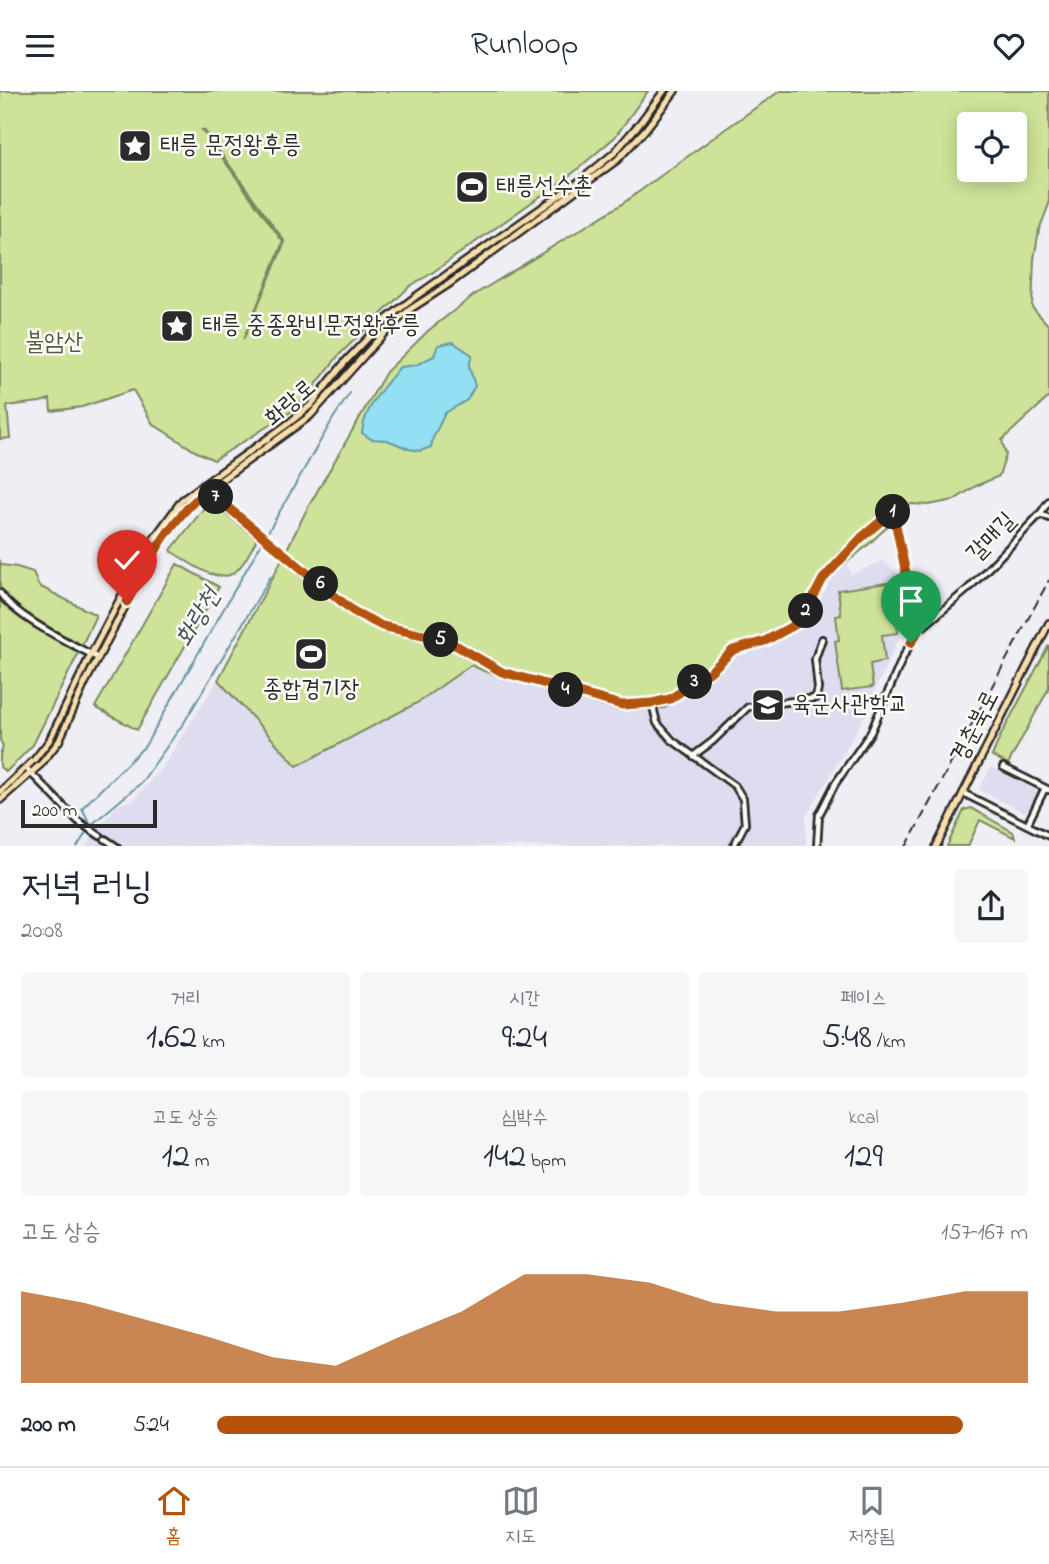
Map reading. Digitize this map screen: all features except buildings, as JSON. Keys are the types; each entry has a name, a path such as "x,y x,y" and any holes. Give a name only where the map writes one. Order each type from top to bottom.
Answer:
{"main road":[{"name":"화랑로","path":"0,800 46,759 59,741 98,657 156,547 205,487 311,405 345,362 384,321 606,160 664,91"},
{"name":"화랑로","path":"0,792 26,768 49,741 147,548 182,500 310,416 386,331 409,310 617,160 645,130 675,91"},
{"path":"645,130 661,105 660,102 655,103 654,93"},
{"name":"경춘북로","path":"936,846 1049,623"}],"street":[{"path":"205,487 353,611 382,626 437,638 457,646 502,672 622,705 670,699 710,672 733,650 765,641 800,622 823,579 861,538 893,511 918,631"},
{"name":"갈매길","path":"817,846 819,815 835,784 871,732 903,657 918,631 968,589 1040,514 1049,501"},
{"path":"1040,514 1049,518"},
{"path":"0,593 28,618 61,639 98,657"},
{"path":"694,756 748,706 817,698 815,659 822,639"},
{"path":"652,703 657,723 672,740 735,786 743,799 745,824 733,846"},
{"path":"1003,767 1047,789 1027,825"},
{"path":"26,768 79,821 117,846"},
{"path":"962,793 1049,837"}],"shaded area":[{"name":"육군사관학교","path":"882,561 896,571 901,634 860,725 806,817 806,846 86,846 118,805 133,800 162,768 218,680 297,766 417,703 471,665 484,671 708,673 729,657 798,621 814,590 847,562 851,575"},
{"path":"991,767 1035,789 1037,794 1029,810 1024,812 979,790"}],"green space":[{"name":"불암산","path":"0,91 648,91 615,137 573,173 410,286 339,355 292,411 214,460 153,424 133,390 82,407 51,411 50,399 7,406 10,438 0,439","holes":["204,130 285,242 243,340 283,242"]},
{"path":"780,91 1049,91 1049,204 1039,230 1034,259 1032,307 1049,326 1049,397 1002,440 1006,455 999,476 954,500 929,505 911,504 814,590 798,621 729,657 665,708 618,710 471,665 417,703 297,766 218,680 307,509 386,372 429,330 474,295 622,204"},
{"path":"211,502 257,539 242,564 229,575 221,576 204,571 171,550"},
{"path":"0,562 2,565 33,572 39,586 96,615 33,745 6,772 0,767 3,746 0,740"},
{"path":"177,564 219,587 137,730 95,707"},
{"path":"894,582 898,633 882,635 885,661 870,664 873,687 842,691 835,641 839,640 836,616 841,615 838,590"},
{"path":"1049,645 1049,688 1008,764 992,756"},
{"path":"971,808 1013,832 1015,838 980,820 968,846 947,846 964,810"}],"water":[{"path":"453,342 472,355 469,366 475,386 467,400 445,413 431,447 420,451 409,449 387,440 371,439 362,433 371,406 400,367 416,365 434,356 438,345"}],"waterway":[{"name":"화랑천","path":"91,826 82,808 145,746 350,393"},
{"path":"91,825 141,783 185,721 271,576"},
{"name":"화랑천","path":"78,846 87,831"}],"railway":[{"path":"907,846 1049,580"}],"place":[{"name":"태릉 문정왕후릉","path":"135,146"},
{"name":"태릉선수촌","path":"472,187"},
{"name":"태릉 중종왕비문정왕후릉","path":"177,326"},
{"name":"종합경기장","path":"311,654"},
{"name":"육군사관학교","path":"768,705"}],"route":[{"path":"127,602 156,547 187,507 207,490 353,611 382,626 437,638 457,646 502,672 622,705 638,705 670,699 710,672 733,650 765,641 800,622 823,579 861,538 893,511 918,631 911,643"}]}
